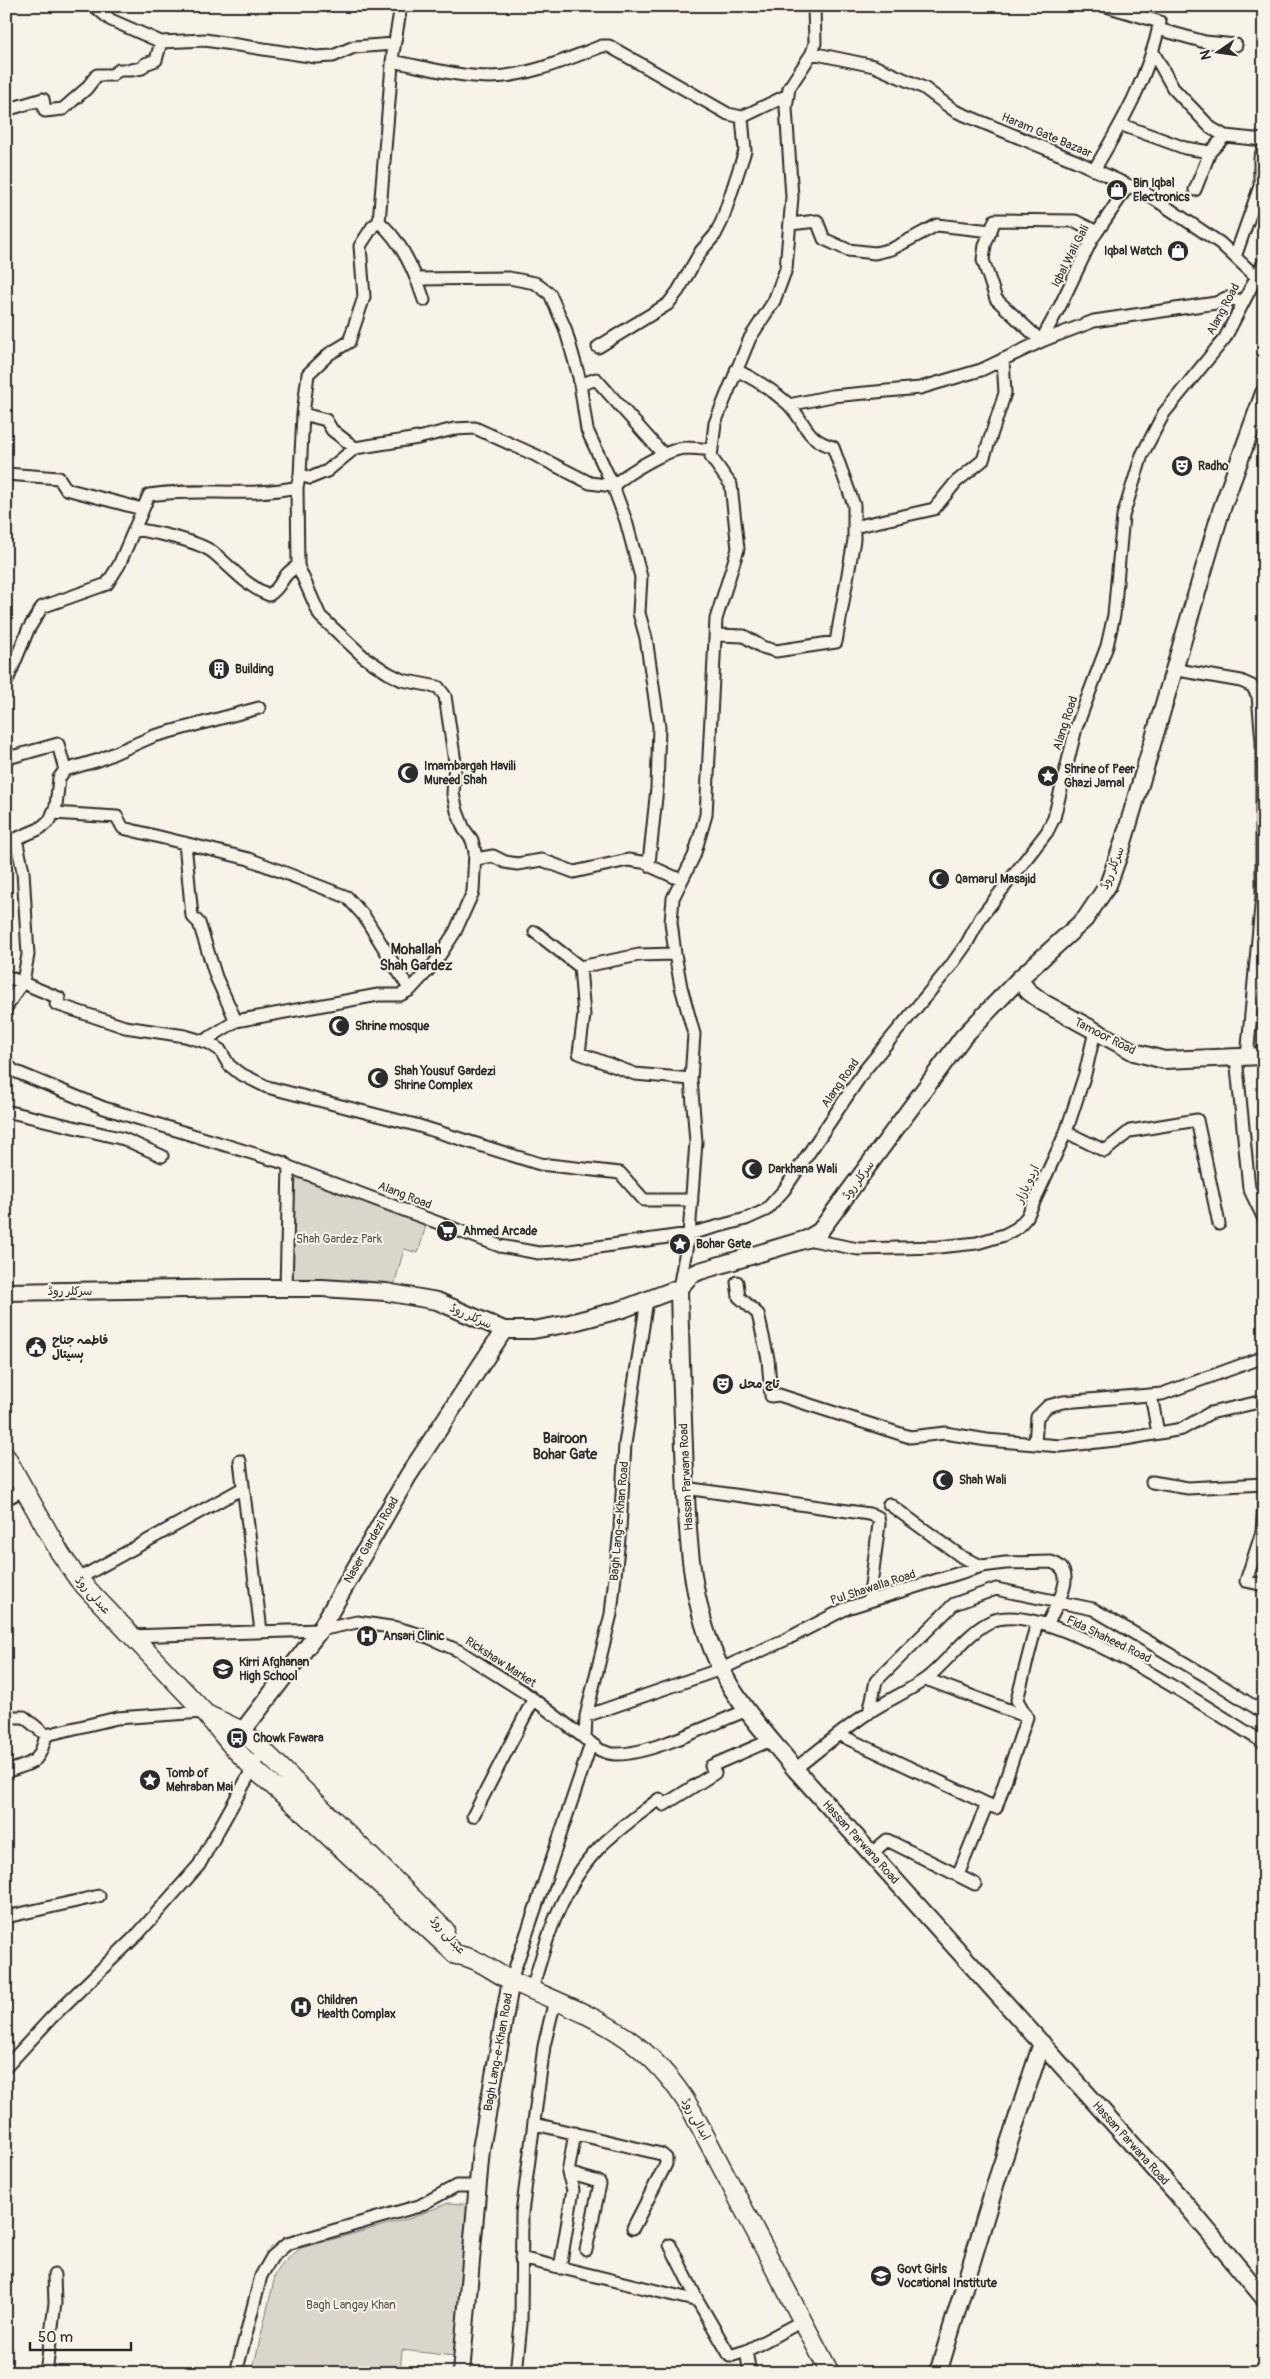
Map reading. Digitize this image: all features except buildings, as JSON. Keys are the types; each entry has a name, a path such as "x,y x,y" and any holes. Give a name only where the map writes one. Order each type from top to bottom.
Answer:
{"main road":[{"name":"سرکلر روڈ","path":"6,1292 286,1288 386,1292 437,1301 504,1330 533,1330 566,1324 647,1300 679,1288 691,1275 700,1271 807,1240 820,1231 963,1037 1019,979 1085,919 1108,885 1122,846 1172,670 1221,511 1264,393"},
{"name":"Tamoor Road","path":"1019,979 1028,991 1044,1003 1134,1052 1164,1060 1264,1056"},
{"name":"Hassan Parwana Road","path":"679,1288 686,1488 693,1583 721,1669 747,1710 795,1769 1042,2042 1177,2194 1264,2297"},
{"name":"Naser Gardezi Road","path":"232,1746 320,1630 408,1476 504,1330"},
{"name":"عبدلی روڈ","path":"6,1457 23,1490 78,1579 130,1636 204,1712 253,1768 456,1955 468,1956"},
{"name":"عبدلی روڈ","path":"204,1712 242,1731 263,1750 460,1944 468,1956"},
{"name":"ابدالی روڈ","path":"468,1956 511,1980 574,2007 629,2038 658,2064 680,2089 804,2320 830,2373"},
{"name":"Bagh Lang-e-Khan Road","path":"461,2373 484,2131 511,1980"},
{"path":"938,2373 997,2179 1042,2042"}],"street":[{"path":"94,6 111,20 162,42 204,40 316,57 333,56 354,47 394,44"},
{"path":"380,222 392,61 401,6"},
{"path":"679,1288 689,1234 696,1142 691,1079 694,1034 681,987 671,922 673,898 694,856 706,815 716,619 738,549 731,485 711,457 715,423 736,370 750,338 776,297 786,269 792,197 786,108 789,88 812,53 815,43 814,6"},
{"path":"1094,170 1122,125 1154,52 1160,22 1106,6"},
{"path":"1158,29 1205,42 1236,45"},
{"path":"6,110 43,99 46,111 63,109 86,89 97,75 112,75 119,70 142,68 145,64 156,60 162,42"},
{"path":"392,61 470,76 492,77 529,72 602,46 609,46 728,114 742,117 788,95"},
{"path":"1154,52 1173,88 1183,101 1211,128 1225,136 1264,140"},
{"name":"Haram Gate Bazaar","path":"812,53 874,66 924,88 955,111 1128,186 1155,200 1220,243 1260,280"},
{"path":"598,347 668,304 678,291 701,251 715,235 722,221 745,151 742,117"},
{"path":"1122,125 1186,148 1210,152"},
{"path":"1195,190 1210,152 1225,136"},
{"path":"1235,257 1262,186 1260,158 1264,147"},
{"name":"Iqbal Wali Gali","path":"1041,341 1096,232 1128,186"},
{"path":"1041,341 996,299 984,260 984,245 995,220 1075,221 1096,232"},
{"path":"790,224 817,221 824,239 848,250 875,253 892,249 937,225 991,231"},
{"path":"380,222 393,233 417,279 424,300"},
{"path":"204,1041 236,1021 378,995 400,995 410,990 434,964 456,932 473,892 476,859 472,840 464,830 453,794 455,762 445,696 438,687 402,680 388,673 364,657 340,637 320,616 298,566 296,487 300,475 303,414 308,374 329,354 349,342 364,297 360,246 372,226 380,222"},
{"name":"Alang Road","path":"9,1071 104,1108 277,1160 500,1246 540,1253 570,1251 689,1234 746,1219 766,1210 784,1190 864,1072 950,967 967,943 981,917 1047,832 1054,818 1076,728 1107,646 1114,615 1122,516 1142,455 1164,413 1225,338 1243,301 1260,280 1264,262"},
{"path":"417,279 509,278 535,284 550,294 566,328 580,385 587,430 613,486 626,521 641,577 639,613 658,716 657,788 649,863"},
{"path":"789,405 832,396 920,388 981,370 1041,341 1094,321 1216,303 1226,298 1243,301"},
{"path":"854,527 934,509 956,482 982,460 1005,393 1003,359"},
{"path":"716,635 744,636 762,647 776,650 836,642 854,540 854,505 833,447 819,443 809,434 789,405 763,383 736,370"},
{"path":"580,385 596,379 664,454"},
{"path":"303,414 326,420 332,430 355,448"},
{"path":"300,475 310,478 327,471 355,448 418,438 454,429 475,428 535,455 590,483 613,486 664,454 683,448 712,450"},
{"path":"6,474 59,478 66,489 142,509"},
{"path":"6,683 28,630 42,607 107,584 119,565 149,494 169,491 268,492 296,487"},
{"path":"134,529 164,534 214,552 250,586 270,595 275,592 284,575 298,566"},
{"path":"1172,670 1241,681 1252,686 1258,696 1262,741 1262,896 1242,1057 1249,1188 1264,1219"},
{"path":"6,1008 23,981 28,955 22,871 11,841 39,829 50,820 56,806 59,778 65,770 99,760 154,736 259,708"},
{"path":"6,750 10,756 15,756 58,744 65,770"},
{"path":"53,813 117,817 123,828 249,859 347,897 364,916 410,990"},
{"path":"185,843 192,916 199,924 216,977 236,1021"},
{"path":"476,859 493,856 505,862 518,864 542,860 574,872 628,860 649,863 650,866 681,880"},
{"path":"535,932 580,967 584,1015 580,1053 635,1074 691,1079"},
{"path":"580,967 639,956 675,954"},
{"path":"6,976 23,981 59,998 56,1004 82,1014 125,1027 185,1036 204,1041 220,1050 228,1065 238,1074 267,1088 416,1125 540,1164 620,1172 644,1200 692,1200"},
{"name":"اردو بازار","path":"807,1240 858,1249 940,1247 991,1240 1017,1228 1027,1218 1066,1132 1085,1074 1095,1031"},
{"path":"6,1111 124,1139 162,1156"},
{"path":"1066,1132 1105,1151 1130,1132 1197,1120 1219,1224"},
{"path":"286,1288 289,1166"},
{"path":"737,1282 739,1297 758,1314 768,1359 771,1396 779,1395 910,1437 945,1433 1060,1446 1182,1429 1210,1413 1264,1401"},
{"name":"Bagh Lang-e-Khan Road","path":"511,1980 588,1742 586,1716 611,1614 620,1528 625,1444 647,1300"},
{"path":"1035,1444 1037,1417 1048,1406 1063,1402 1162,1394 1264,1357"},
{"path":"1152,1395 1158,1433"},
{"path":"240,1461 261,1631"},
{"path":"1152,1482 1188,1488 1264,1484"},
{"path":"78,1579 243,1488"},
{"path":"686,1488 869,1514 878,1517 879,1524 869,1601"},
{"path":"6,1499 23,1490"},
{"path":"1264,1503 1262,1532 1246,1581 1264,1586"},
{"path":"889,1504 962,1558 982,1566"},
{"name":"Pul Shawalla Road","path":"586,1716 721,1669 787,1639 839,1612 869,1601 982,1566 1005,1563 1051,1562 1064,1570 1066,1580 1058,1602 1042,1623 1017,1700 1027,1717"},
{"path":"869,1713 876,1681 954,1604 996,1589 1093,1609 1208,1677 1264,1713"},
{"name":"Fida Shaheed Road","path":"795,1769 869,1713 926,1679 980,1628 992,1620 1022,1619 1042,1623 1072,1633 1184,1693 1264,1743"},
{"name":"Rickshaw Market","path":"130,1636 320,1630 357,1622 397,1628 428,1637 459,1651 533,1700 600,1750 614,1754 628,1753 675,1740 747,1710"},
{"path":"840,1735 996,1808 1027,1717 926,1679"},
{"path":"472,1816 533,1700"},
{"path":"46,1736 117,1718 204,1712"},
{"path":"6,1717 24,1717 46,1736"},
{"path":"6,1772 36,1761 43,1751 46,1736"},
{"path":"532,1990 552,1924 573,1882 600,1847 659,1799 664,1805 714,1772 710,1766 771,1740"},
{"path":"6,2067 52,2017 138,1934 199,1865 263,1750"},
{"path":"958,1875 987,1804"},
{"path":"871,1854 887,1840 976,1884"},
{"path":"6,1917 99,1896"},
{"path":"516,2373 521,2324 522,2213 544,2046 555,2000"},
{"path":"535,2124 661,2154 666,2158 666,2164 633,2228"},
{"path":"560,2268 573,2190 568,2173 575,2132"},
{"path":"568,2173 599,2182 600,2184 586,2250"},
{"path":"236,2373 261,2276 272,2257 287,2244 419,2206 456,2186 478,2186"},
{"path":"670,2245 727,2354 734,2356 746,2351 804,2320"},
{"path":"521,2258 698,2301"},
{"path":"46,2373 55,2303 54,2275"},
{"path":"746,2351 750,2373"}],"green space":[{"name":"Shah Gardez Park","path":"289,1167 428,1219 418,1253 404,1249 392,1293 286,1288"},
{"name":"Bagh Langay Khan","path":"448,2203 476,2205 462,2357 402,2350 400,2373 252,2373 275,2276 280,2267 290,2257 301,2248 411,2218"}],"place":[{"name":"Bin Iqbal Electronics","path":"1117,190"},
{"name":"Iqbal Watch","path":"1178,251"},
{"name":"Radho","path":"1182,466"},
{"name":"Building","path":"219,669"},
{"name":"Imambargah Havili Mureed Shah","path":"408,773"},
{"name":"Shrine of Peer Ghazi Jamal","path":"1048,776"},
{"name":"Qamarul Masajid","path":"939,879"},
{"name":"Shrine mosque","path":"339,1026"},
{"name":"Shah Yousuf Gardezi Shrine Complex","path":"378,1078"},
{"name":"Darkhana Wali","path":"752,1169"},
{"name":"Ahmed Arcade","path":"447,1231"},
{"name":"Bohar Gate","path":"680,1244"},
{"name":"فاطمہ جناح ہسپتال","path":"36,1347"},
{"name":"تاج محل","path":"723,1384"},
{"name":"Shah Wali","path":"943,1480"},
{"name":"Ansari Clinic","path":"367,1636"},
{"name":"Kirri Afghanan High School","path":"223,1669"},
{"name":"Chowk Fawara","path":"237,1738"},
{"name":"Tomb of Mehraban Mai","path":"150,1780"},
{"name":"Children Health Complax","path":"301,2007"},
{"name":"Govt Girls Vocational Institute","path":"881,2276"}],"district":[{"name":"Mohallah Shah Gardez","path":"416,958"},
{"name":"Bairoon Bohar Gate","path":"565,1446"}]}
